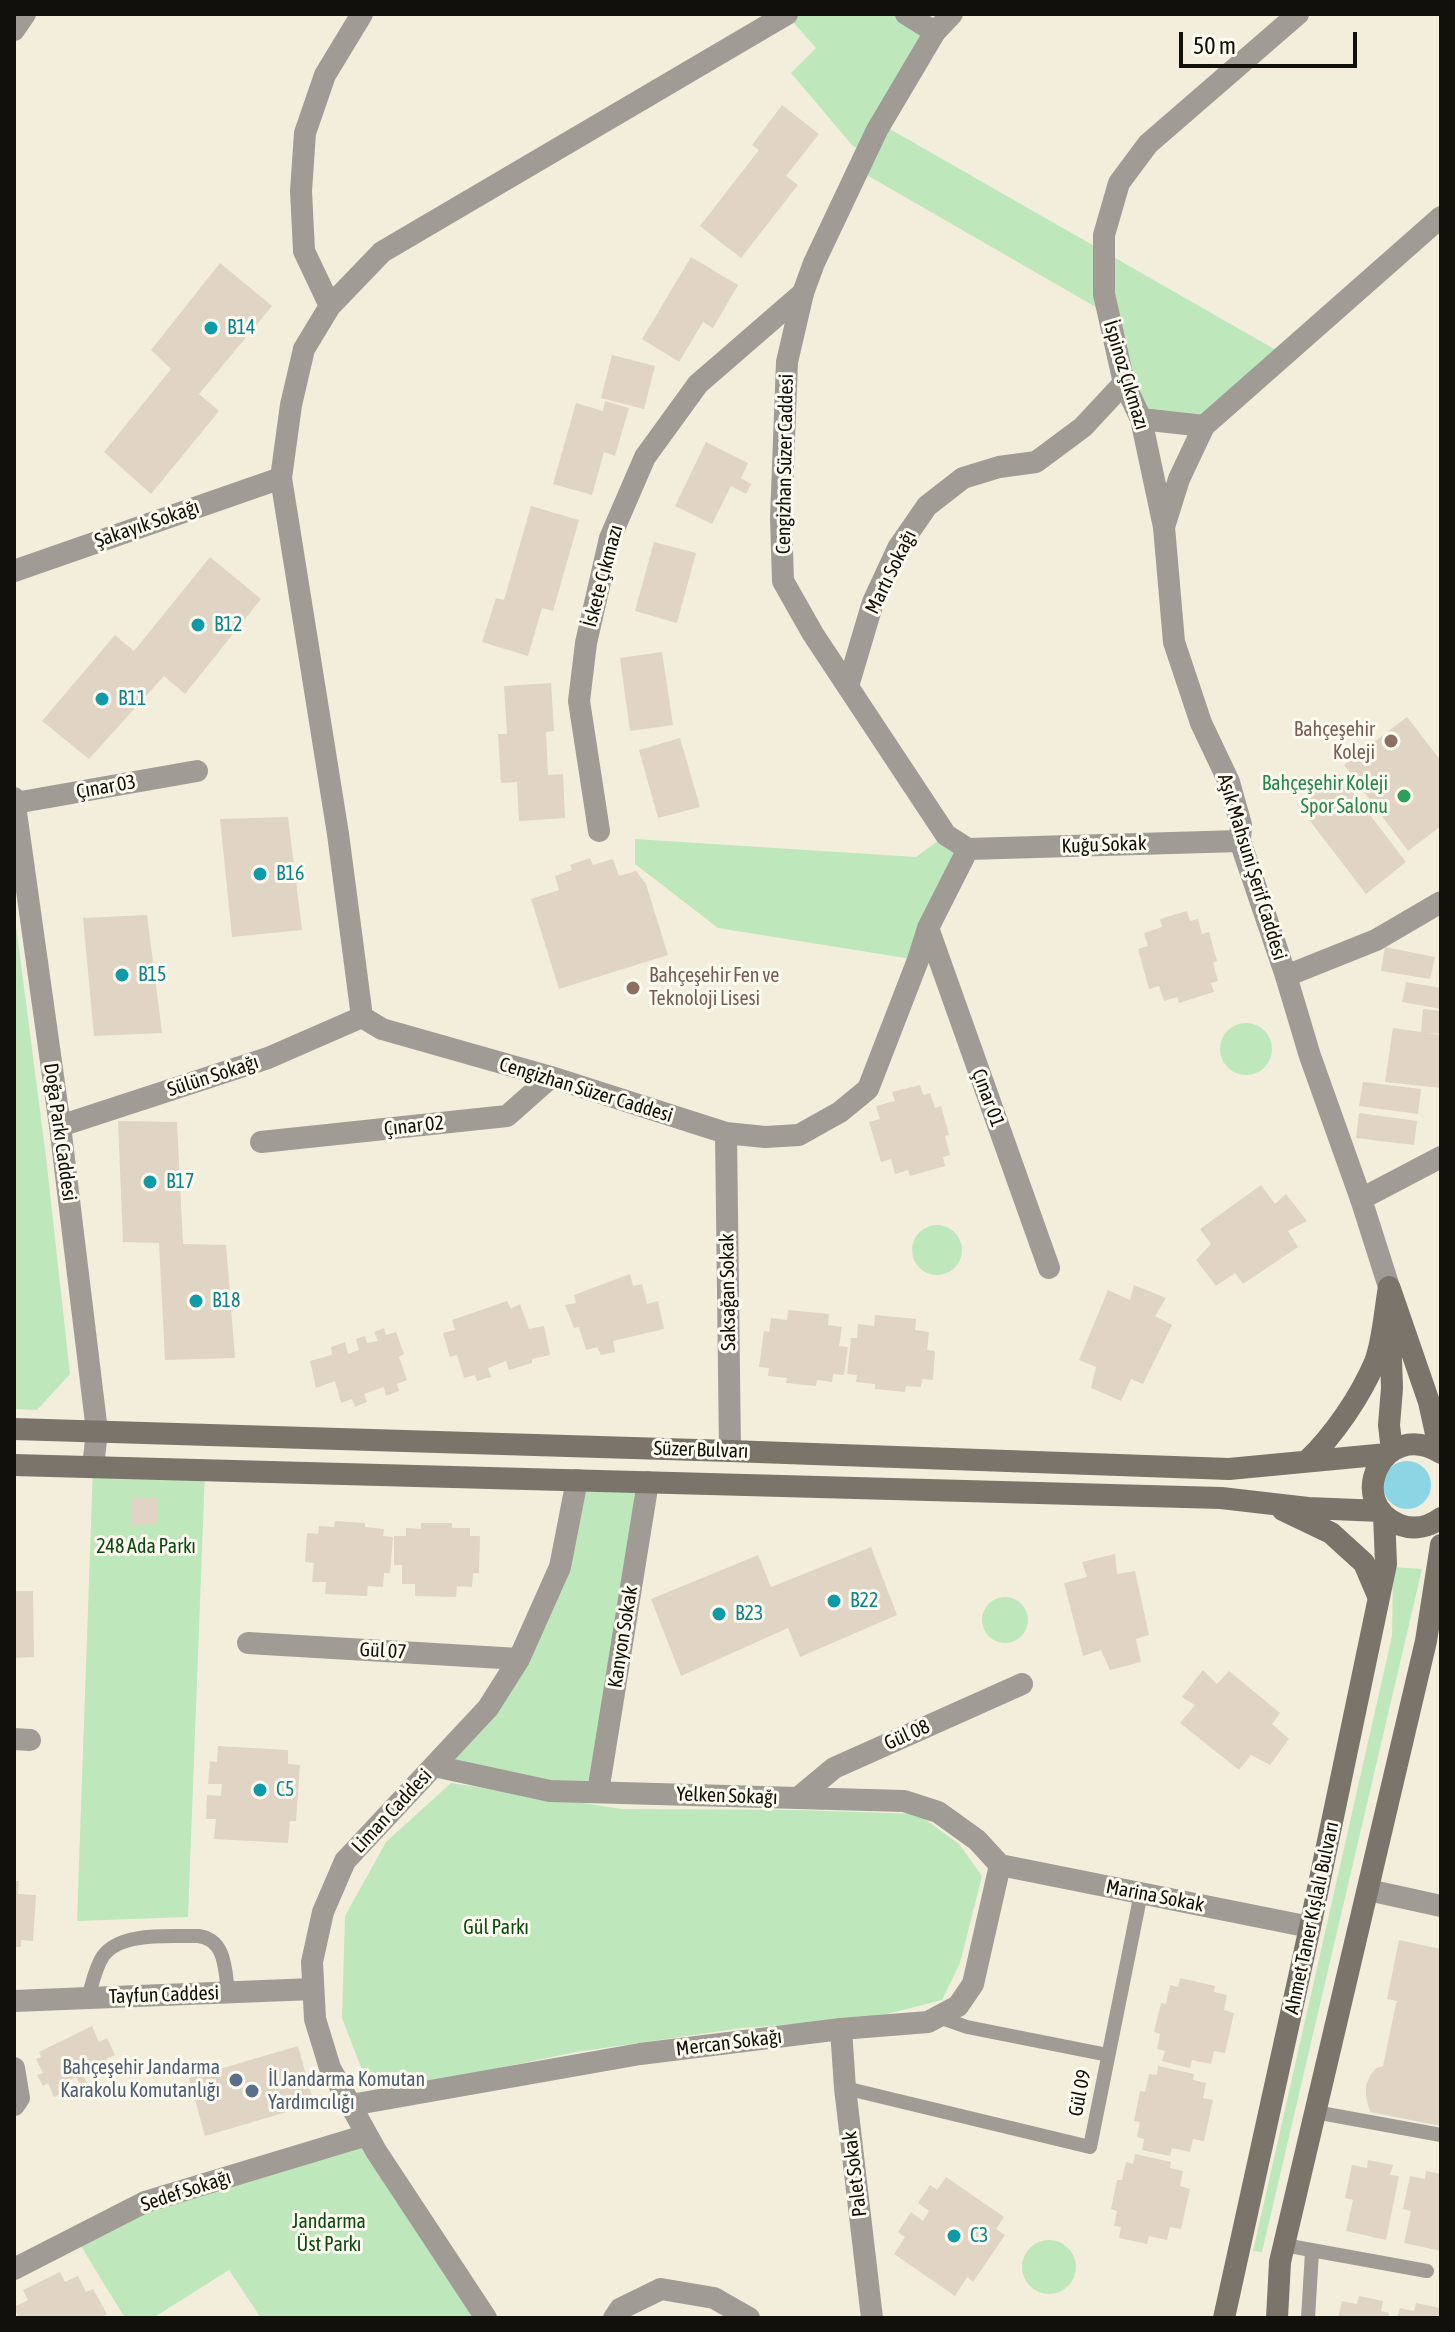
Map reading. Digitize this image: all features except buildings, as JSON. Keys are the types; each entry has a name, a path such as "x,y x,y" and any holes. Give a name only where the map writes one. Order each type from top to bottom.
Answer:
{"main road":[{"path":"1389,1287 1392,1388 1389,1452"},
{"path":"1389,1287 1429,1402 1441,1453"},
{"path":"1307,1461 1323,1446 1376,1360 1389,1287"},
{"name":"Süzer Bulvarı","path":"14,1429 1229,1469 1389,1452 1408,1444 1419,1444 1441,1453"},
{"name":"Ahmet Taner Kışlalı Bulvarı","path":"1224,2318 1386,1564 1383,1513 1374,1495 1373,1484 1374,1473 1389,1452"},
{"name":"Süzer Bulvarı","path":"14,1465 1221,1498 1383,1513 1394,1522 1415,1528 1427,1526 1441,1518"},
{"path":"1271,1505 1331,1533 1364,1563 1378,1596"},
{"path":"1277,2318 1280,2262 1426,1641 1441,1545"},
{"path":"1426,1641 1441,1619"}],"street":[{"path":"14,30 25,14"},
{"path":"330,306 304,251 301,191 305,133 325,75 362,14"},
{"path":"362,1017 338,834 281,478 291,405 304,349 330,306 382,252 787,14"},
{"path":"906,14 935,32"},
{"name":"Cengizhan Süzer Caddesi","path":"362,1017 382,1029 551,1077 726,1133 765,1137 799,1135 840,1112 868,1089 928,928 968,849 946,835 813,634 783,581 781,518 787,362 803,293 814,263 877,130 935,32 952,14"},
{"name":"İspinoz Çıkmazı","path":"1164,527 1141,419 1124,383 1104,294 1104,235 1119,183 1148,144 1298,14"},
{"name":"Aşık Mahsuni Şerif Caddesi","path":"1389,1287 1240,841 1241,825 1229,782 1201,723 1174,642 1164,527 1179,479 1204,426 1441,217"},
{"name":"İskete Çıkmazı","path":"599,831 579,701 586,643 610,538 645,457 698,384 803,293"},
{"name":"Martı Sokağı","path":"848,686 873,602 898,548 927,506 963,478 999,467 1036,462 1083,427 1124,383"},
{"path":"1141,419 1204,426"},
{"name":"Şakayık Sokağı","path":"14,571 281,478"},
{"name":"Çınar 03","path":"14,800 197,771"},
{"name":"Doğa Parkı Caddesi","path":"14,800 60,1126 97,1431 93,1467"},
{"name":"Kuğu Sokak","path":"968,849 1240,841"},
{"path":"1286,976 1376,940 1441,902"},
{"name":"Çınar 01","path":"928,928 1049,1268"},
{"name":"Sülün Sokağı","path":"60,1126 268,1058 362,1017"},
{"name":"Çınar 02","path":"261,1142 507,1116 551,1077"},
{"name":"Saksağan Sokak","path":"726,1133 730,1451"},
{"path":"1361,1199 1441,1157"},
{"name":"Liman Caddesi","path":"486,2318 367,2135 330,2068 315,2019 312,1962 323,1912 345,1861 488,1708 519,1659 560,1567 577,1480"},
{"name":"Kanyon Sokak","path":"598,1792 648,1482"},
{"name":"Gül 07","path":"248,1643 519,1659"},
{"name":"Gül 08","path":"798,1798 834,1768 1022,1684"},
{"name":"Yelken Sokağı","path":"434,1766 550,1791 904,1801 938,1812 977,1840 1000,1865"},
{"path":"941,2016 958,2006 973,1984 1000,1865"},
{"name":"Marina Sokak","path":"1000,1865 1310,1927"},
{"path":"1368,1890 1441,1906"},
{"name":"Tayfun Caddesi","path":"14,2001 313,1989"},
{"name":"Mercan Sokağı","path":"351,2105 640,2054 841,2029 928,2022 941,2016"},
{"name":"Palet Sokak","path":"841,2029 872,2318"},
{"path":"14,2068 19,2098 14,2105"},
{"name":"Sedef Sokağı","path":"14,2269 145,2202 367,2135"},
{"path":"614,2318 620,2309 661,2289 714,2298 749,2318"}],"lane":[{"name":"Gül 09","path":"845,2088 1090,2147 1141,1893"},
{"path":"88,1998 102,1957 126,1939 208,1937 222,1954 228,1992"},
{"path":"941,2016 967,2027 1108,2055"},
{"path":"1315,2112 1441,2135"},
{"path":"1284,2245 1427,2271"},
{"path":"1308,2318 1312,2252"}],"green space":[{"path":"786,14 906,14 935,32 881,124 1283,354 1204,426 1141,419 1108,314 858,170 865,154 852,145 791,73 816,48"},
{"path":"946,835 968,849 918,960 718,928 635,864 635,839 916,857"},
{"path":"14,910 70,1374 37,1410 14,1409"},
{"path":"1246,1023 1264,1031 1272,1049 1264,1067 1246,1075 1228,1067 1220,1049 1228,1031"},
{"path":"937,1225 954,1233 962,1250 954,1267 937,1275 920,1267 912,1250 920,1233"},
{"name":"248 Ada Parkı","path":"93,1467 205,1470 188,1917 77,1921"},
{"path":"577,1480 648,1482 598,1792 434,1766 519,1659"},
{"path":"1393,1567 1422,1569 1262,2252 1253,2251 1392,1636"},
{"path":"1005,1597 1021,1604 1028,1620 1021,1636 1005,1643 989,1636 982,1620 989,1604"},
{"name":"Gül Parkı","path":"451,1783 622,1809 918,1814 959,1844 982,1876 960,1963 942,2000 871,2018 742,2028 576,2052 388,2091 367,2083 342,2018 345,1916 386,1842"},
{"name":"Jandarma Üst Parkı","path":"367,2135 486,2318 261,2318 229,2270 153,2318 125,2318 76,2238"},
{"path":"1049,2240 1068,2248 1076,2267 1068,2286 1049,2294 1030,2286 1022,2267 1030,2248"}],"water":[{"path":"1407,1461 1424,1468 1431,1485 1424,1502 1407,1509 1390,1502 1383,1485 1390,1468"}],"place":[{"name":"B14","path":"211,328"},
{"name":"B12","path":"198,625"},
{"name":"B11","path":"102,699"},
{"name":"Bahçeşehir Koleji","path":"1391,741"},
{"name":"Bahçeşehir Koleji Spor Salonu","path":"1404,796"},
{"name":"B16","path":"260,874"},
{"name":"B15","path":"122,975"},
{"name":"Bahçeşehir Fen ve Teknoloji Lisesi","path":"633,988"},
{"name":"B17","path":"150,1182"},
{"name":"B18","path":"196,1301"},
{"name":"B22","path":"834,1601"},
{"name":"B23","path":"719,1614"},
{"name":"C5","path":"260,1790"},
{"name":"Bahçeşehir Jandarma Karakolu Komutanlığı","path":"236,2080"},
{"name":"İl Jandarma Komutan Yardımcılığı","path":"252,2091"},
{"name":"C3","path":"954,2236"}]}
